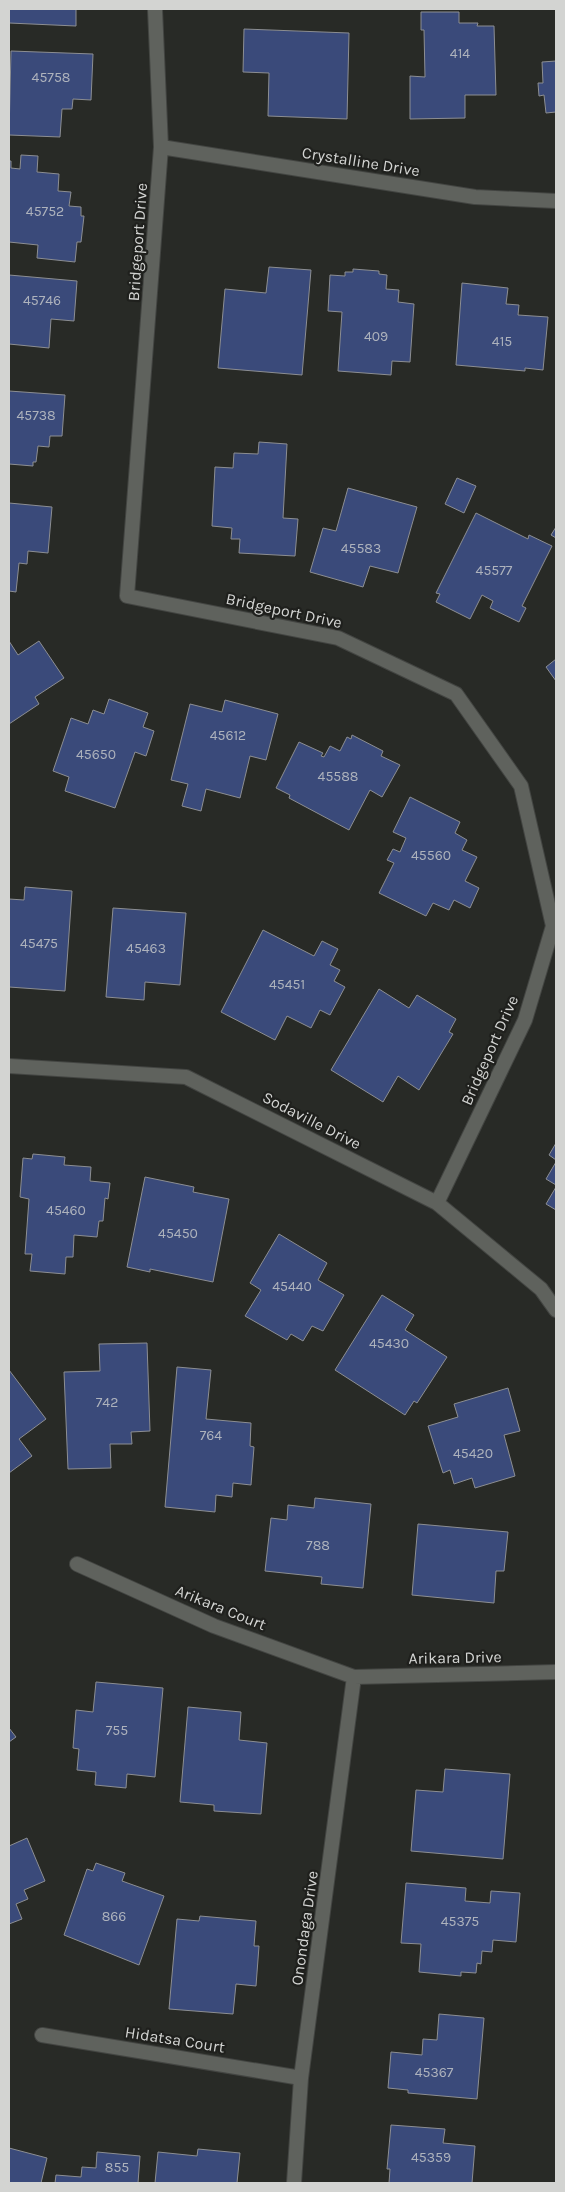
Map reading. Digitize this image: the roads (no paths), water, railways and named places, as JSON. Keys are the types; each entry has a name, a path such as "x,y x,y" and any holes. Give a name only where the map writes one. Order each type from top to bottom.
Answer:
{"street":[{"name":"Bridgeport Drive","path":"155,9 161,147 127,596 338,638 456,694 521,786 553,926 524,1020 437,1203"},
{"name":"Crystalline Drive","path":"161,147 475,197 556,201"},
{"name":"Sodaville Drive","path":"9,1066 186,1077 437,1203 541,1289 556,1310"},
{"name":"Arikara Court","path":"77,1564 214,1626 354,1677"},
{"name":"Arikara Drive","path":"354,1677 556,1672"},
{"name":"Onondaga Drive","path":"294,2183 301,2078 354,1677"},
{"name":"Hidatsa Court","path":"42,2035 301,2078"}]}
